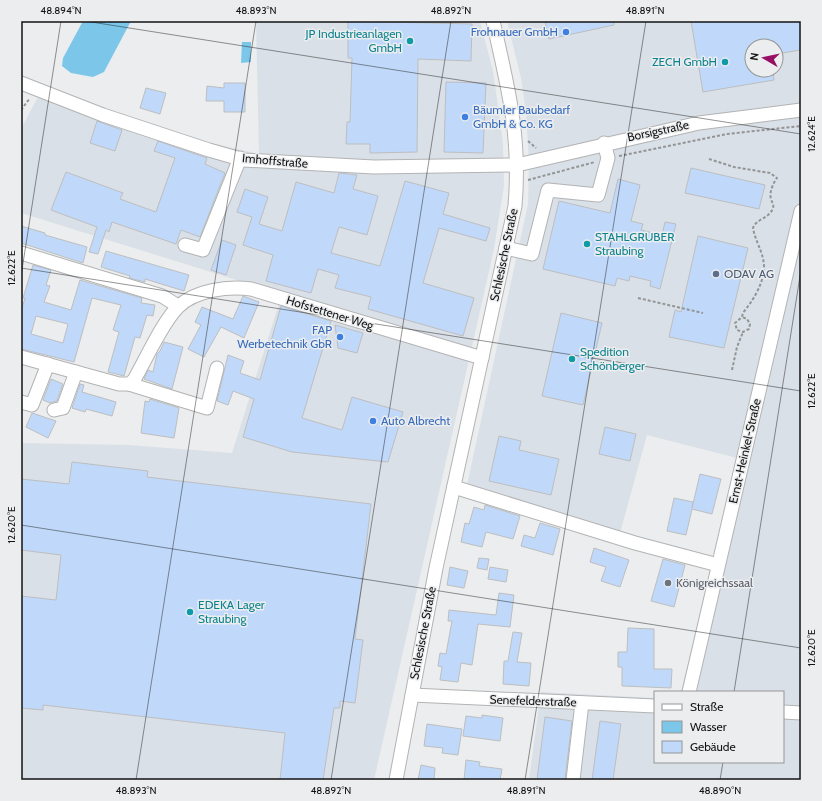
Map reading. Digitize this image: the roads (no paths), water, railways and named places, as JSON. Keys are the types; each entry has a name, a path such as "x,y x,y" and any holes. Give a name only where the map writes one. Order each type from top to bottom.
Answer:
{"street":[{"name":"Schlesische Straße","path":"396,780 436,568 514,206 517,165 510,93 493,21"},
{"name":"Imhoffstraße","path":"21,83 104,115 209,150 240,158 297,164 374,167 517,165"},
{"name":"Borsigstraße","path":"517,165 604,143 699,123 801,110"},
{"path":"506,248 532,254 548,190 598,195 608,158 604,143"},
{"path":"185,245 203,250 240,158"},
{"name":"Ernst-Heinkel-Straße","path":"688,691 801,211"},
{"path":"21,253 162,296 178,306"},
{"name":"Hofstettener Weg","path":"129,384 134,380 178,306 190,299 221,288 236,287 251,289 482,358"},
{"path":"21,356 119,384 129,384 207,408 217,368"},
{"path":"21,402 32,405 48,364"},
{"path":"54,410 64,408 76,372"},
{"path":"454,487 635,543 718,565"},
{"name":"Senefelderstraße","path":"412,695 654,706"},
{"path":"573,780 582,703"},
{"path":"784,712 801,713"}],"water":[{"path":"83,21 131,21 104,72 93,77 71,73 62,66 63,58"},
{"path":"242,42 251,42 251,62 241,63"}],"place":[{"name":"Frohnauer GmbH","path":"566,32"},
{"name":"JP Industrieanlagen GmbH","path":"410,41"},
{"name":"ZECH GmbH","path":"725,62"},
{"name":"Bäumler Baubedarf GmbH & Co. KG","path":"465,117"},
{"name":"STAHLGRUBER Straubing","path":"587,244"},
{"name":"ODAV AG","path":"716,274"},
{"name":"FAP Werbetechnik GbR","path":"340,337"},
{"name":"Spedition Schönberger","path":"572,359"},
{"name":"Auto Albrecht","path":"373,421"},
{"name":"Königreichssaal","path":"668,583"},
{"name":"EDEKA Lager Straubing","path":"190,612"}]}
